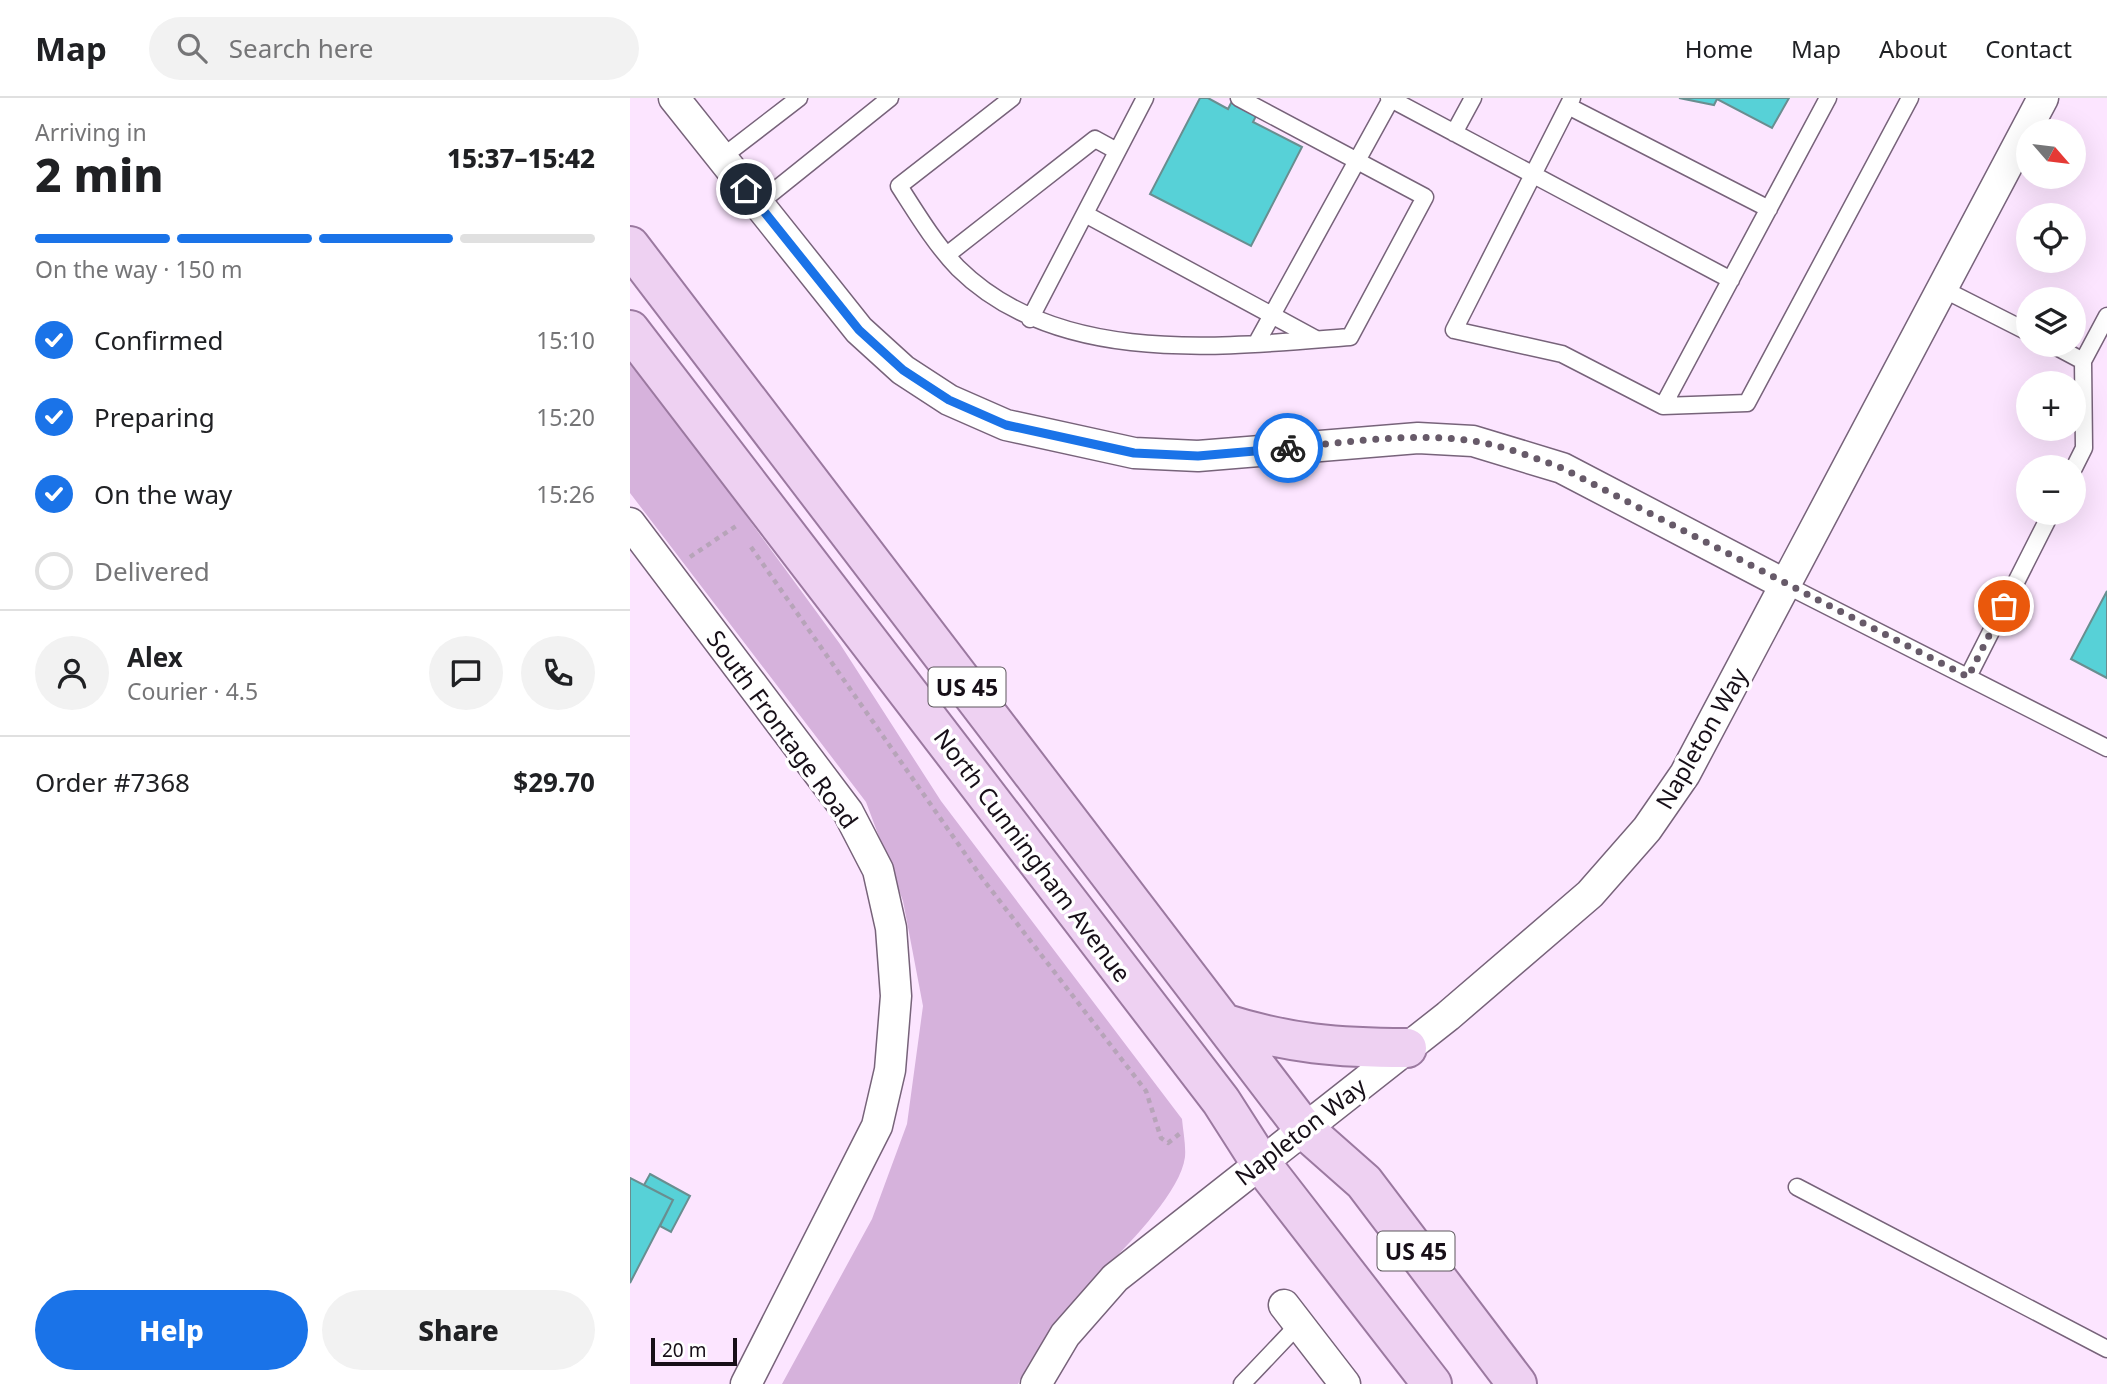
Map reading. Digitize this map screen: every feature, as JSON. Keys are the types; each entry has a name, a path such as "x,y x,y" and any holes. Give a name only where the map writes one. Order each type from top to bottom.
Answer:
{"main road":[{"name":"US 45","path":"630,246 1304,1129 1364,1182 1517,1384"},
{"name":"North Cunningham Avenue","path":"630,330 1222,1101 1260,1162 1432,1384"},
{"path":"1223,1023 1289,1041 1331,1048 1407,1048"}],"street":[{"path":"674,98 859,330 894,362 949,400 1006,425 1134,453 1198,456 1418,438 1473,441 1562,468 1786,585"},
{"name":"Napleton Way","path":"1036,1384 1065,1335 1115,1278 1407,1048 1591,894 1647,829 1685,774 2043,98"},
{"name":"South Frontage Road","path":"630,523 848,811 878,870 891,928 896,996 890,1070 877,1126 746,1384"},
{"path":"1292,1315 1345,1384"}],"lane":[{"path":"721,158 799,98"},
{"path":"758,204 890,98"},
{"path":"1012,98 899,186 948,254 989,293 1030,318 1104,337 1178,347 1350,337 1425,197 1239,98"},
{"path":"1030,318 1145,98"},
{"path":"1454,132 1472,98"},
{"path":"1663,406 1828,98"},
{"path":"1769,209 1570,102 1454,330 1562,354 1663,406 1747,403 1910,98"},
{"path":"1256,344 1390,99 1731,280"},
{"path":"948,254 1095,139 1117,151"},
{"path":"1085,214 1316,339"},
{"path":"1943,289 2016,326"},
{"path":"2080,455 2084,448 2083,361 2107,316"},
{"path":"2076,357 2083,361"},
{"path":"1968,677 2045,525"},
{"path":"1786,585 2107,747"},
{"path":"1797,1187 2107,1349"},
{"path":"1242,1384 1292,1315"}],"path":[{"path":"728,515 742,535"},
{"path":"668,573 736,526"},
{"path":"748,543 982,878 1146,1091 1161,1138 1168,1143 1183,1131"}],"shaded area":[{"path":"630,357 840,644 941,801 1182,1119 1185,1157 1180,1174 1169,1193 1139,1233 1067,1310 1030,1362 1018,1384 782,1384 872,1219 907,1124 923,1006 903,901 866,802 630,493"}],"building":[{"path":"1200,98 1208,98 1228,109 1232,101 1257,114 1253,122 1302,147 1251,246 1150,194"},
{"path":"1679,98 1789,98 1772,128 1717,99 1714,105"},
{"path":"2107,591 2107,678 2071,659"},
{"path":"650,1174 690,1196 671,1232 660,1226 673,1200 644,1185"},
{"path":"630,1178 673,1200 630,1283"}],"way so far":[{"path":"1288,448 1418,438 1473,441 1523,454 1562,468 1968,677 2004,606"}],"route":[{"path":"746,189 859,330 903,370 949,400 1006,425 1134,453 1198,456 1288,448"}]}
